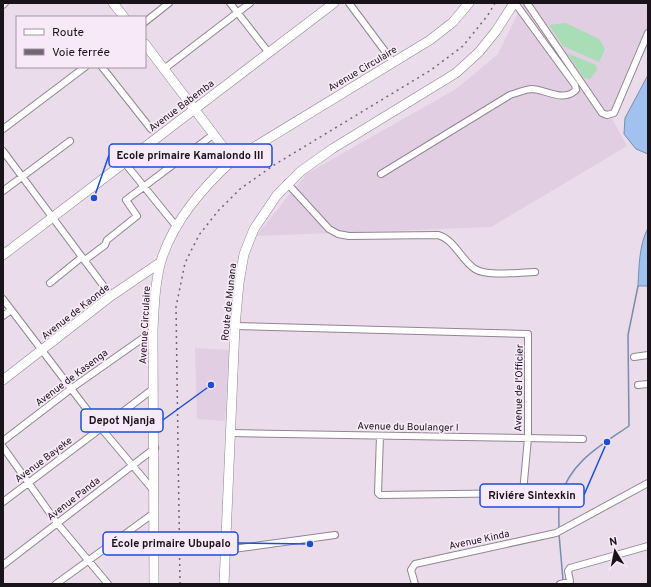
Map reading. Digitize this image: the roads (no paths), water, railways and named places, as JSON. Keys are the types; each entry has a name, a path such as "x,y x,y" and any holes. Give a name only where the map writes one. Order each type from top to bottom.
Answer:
{"street":[{"path":"113,3 123,16"},
{"path":"146,21 170,3"},
{"path":"230,3 269,53"},
{"path":"164,69 250,3"},
{"name":"Avenue Babemba","path":"3,255 52,216 334,3"},
{"path":"349,3 393,62"},
{"path":"381,174 510,95 532,89 560,96 572,94 576,90 575,85 515,3"},
{"name":"Route de Munana","path":"224,584 232,433 235,326 239,283 244,254 249,241 268,206 288,183 332,149 456,73 479,52 496,31 515,3"},
{"path":"527,3 602,113 607,115 614,113 648,33"},
{"name":"Avenue Circulaire","path":"154,584 155,492 153,331 155,292 161,262 167,243 176,226 206,187 233,160 430,40 454,22 467,4"},
{"path":"146,45 233,160"},
{"path":"3,129 84,68"},
{"path":"103,68 151,129"},
{"path":"50,283 84,258 105,245 106,240 137,216 126,200 214,134"},
{"path":"3,191 70,141"},
{"path":"3,151 111,296"},
{"path":"124,162 176,226"},
{"path":"288,183 329,228 338,234 349,236 438,235 444,238 470,265 480,271 491,273 535,272"},
{"name":"Avenue de Kaonde","path":"3,380 111,296 161,262"},
{"path":"3,299 101,428 131,466 155,492"},
{"path":"3,316 11,310"},
{"name":"Avenue de l'Officier","path":"235,326 525,332 529,336 528,438 525,490 520,493 383,496 378,493 380,436"},
{"name":"Avenue de Kasenga","path":"3,441 72,388 153,331"},
{"path":"634,357 648,355"},
{"path":"638,385 648,384"},
{"name":"Avenue Bayeke","path":"3,502 153,389"},
{"name":"Avenue du Boulanger I","path":"232,433 583,439"},
{"path":"3,447 57,523 108,584"},
{"name":"Avenue Panda","path":"3,565 154,448"},
{"name":"Avenue Kinda","path":"415,584 411,570 414,564 422,561 556,533 648,483"},
{"path":"56,584 154,513"},
{"path":"226,550 336,534"},
{"path":"560,584 570,581 568,571 570,568 648,546"}],"water":[{"path":"648,75 648,154 636,149 624,134 625,118"},
{"path":"648,228 648,286 638,286 641,249"}],"waterway":[{"path":"559,528 560,498 571,474 587,456 629,426 628,335 638,286"},
{"path":"559,534 563,580"}],"railway":[{"path":"180,584 176,307 185,263 199,235 218,211 240,189 274,165 431,70 463,46 488,15 495,3"}],"place":[{"name":"Ecole primaire Kamalondo III","path":"94,198"},
{"name":"Depot Njanja","path":"211,385"},
{"name":"Riviére Sintexkin","path":"607,442"},
{"name":"École primaire Ubupalo","path":"310,544"}]}
